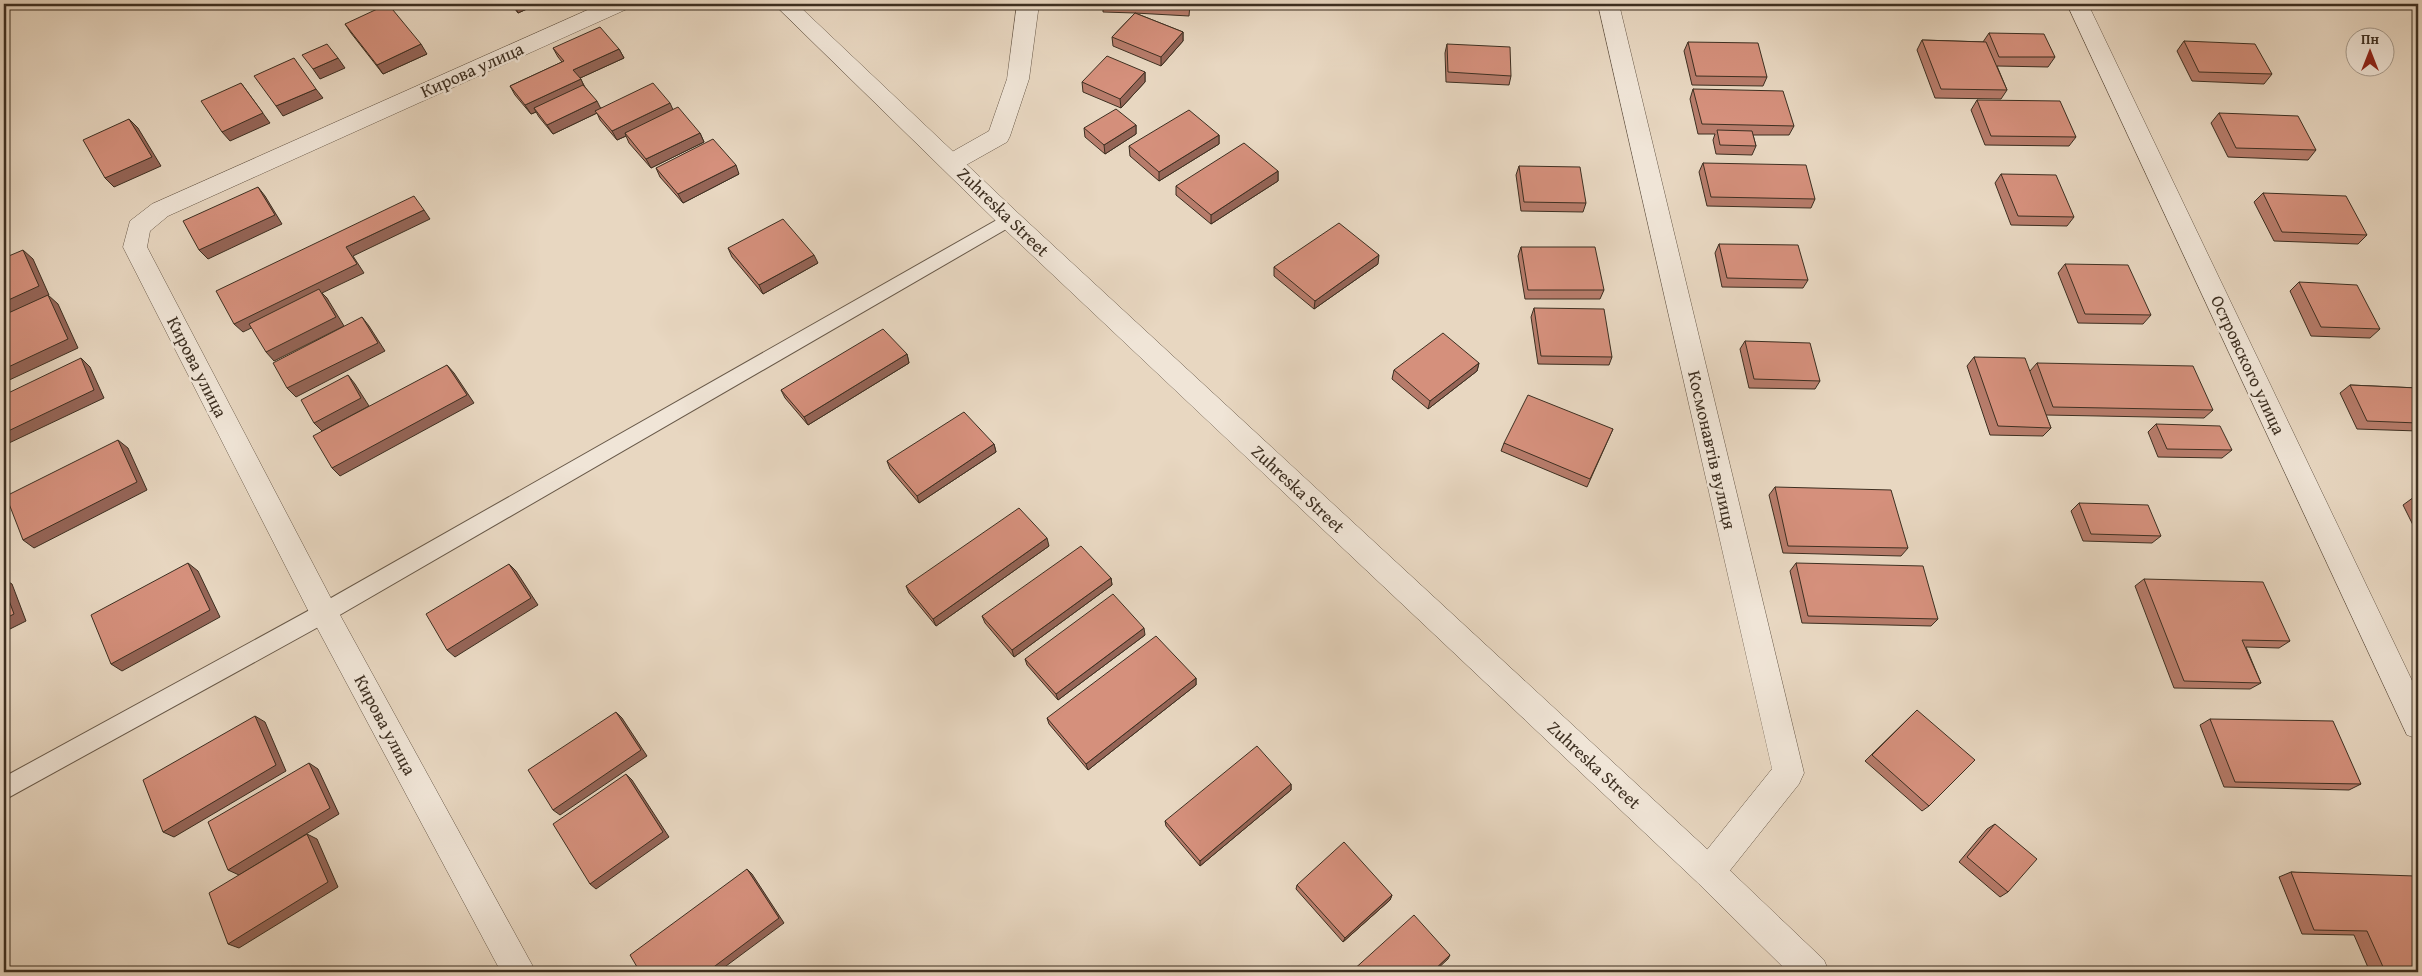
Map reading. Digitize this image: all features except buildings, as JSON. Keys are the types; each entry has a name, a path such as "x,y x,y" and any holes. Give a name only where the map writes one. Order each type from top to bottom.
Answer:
{"street":[{"name":"Кирова улица","path":"519,972 324,612 135,247 139,227 160,210 619,4"},
{"name":"Zuhreska Street","path":"785,4 1010,219 1709,872 1812,972"},
{"path":"951,163 999,136 1018,79 1028,4"},
{"name":"Космонавтів вулиця","path":"1608,4 1788,773 1709,872"},
{"name":"Островского улица","path":"2077,4 2418,725"}],"lane":[{"path":"4,789 324,612 1010,219"}]}
